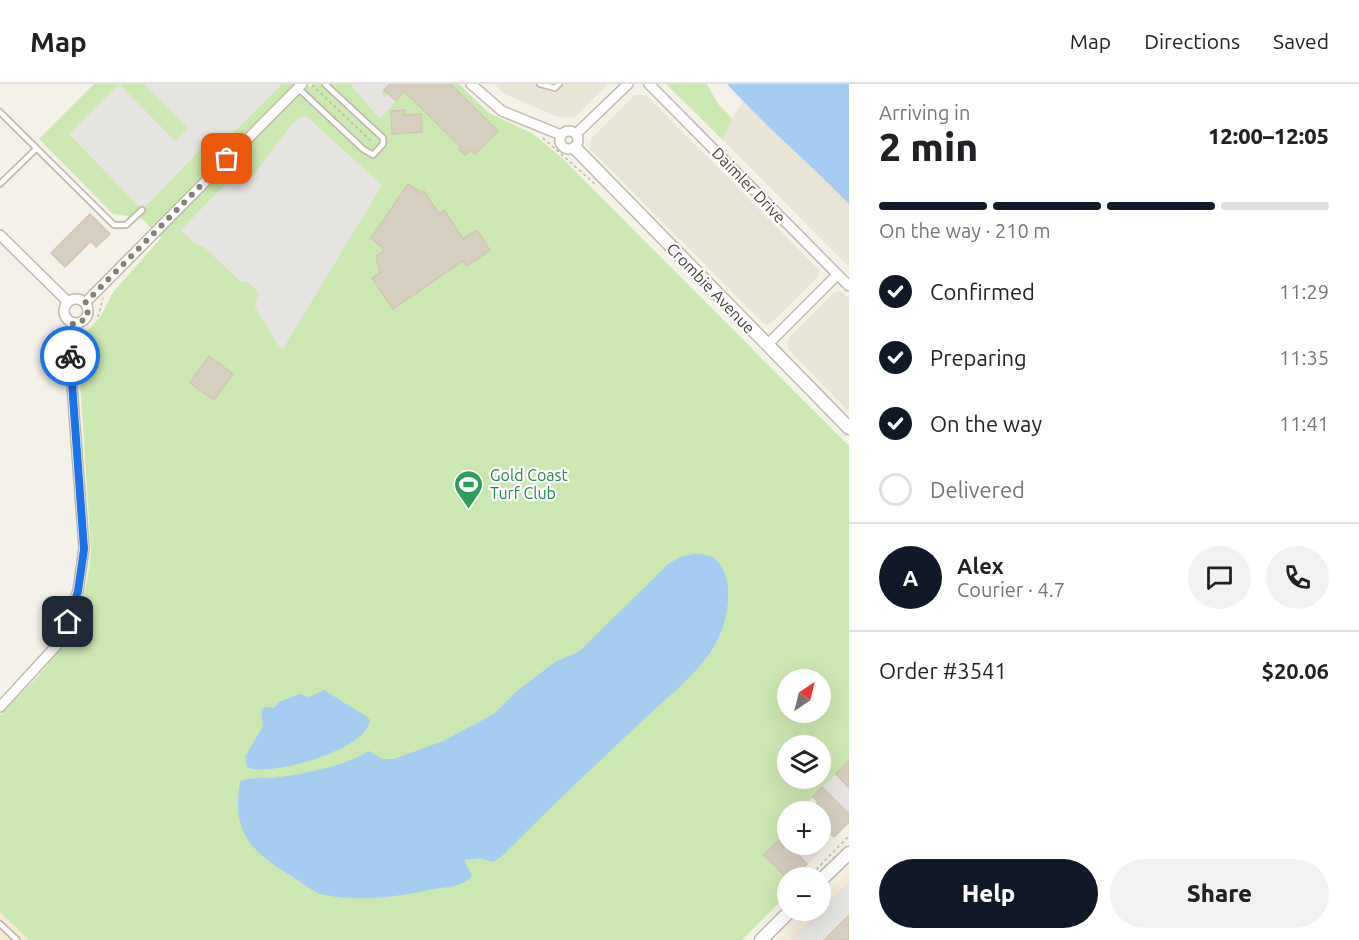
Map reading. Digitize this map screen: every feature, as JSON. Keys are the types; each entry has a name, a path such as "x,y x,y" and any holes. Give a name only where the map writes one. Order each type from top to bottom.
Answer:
{"street":[{"path":"471,84 502,111 561,135"},
{"name":"Daimler Drive","path":"650,84 849,286"},
{"path":"85,303 300,86"},
{"path":"576,134 622,86"},
{"path":"561,135 567,131 576,134"},
{"path":"561,135 562,147 569,150 575,148 578,143 576,134"},
{"name":"Crombie Avenue","path":"575,148 849,428"},
{"path":"0,235 68,302"},
{"path":"766,345 837,275"},
{"path":"75,299 85,303 88,311 87,318 73,323 64,314 68,302 75,299"},
{"path":"0,707 56,646 78,591 84,549 69,345 73,323"},
{"path":"831,870 849,853"},
{"path":"761,940 779,921"}],"lane":[{"path":"300,86 363,149 373,155 383,144 383,138 325,84"},
{"path":"540,84 555,88 559,84"},
{"path":"0,112 114,225 126,225 142,210"},
{"path":"0,183 36,149"},
{"path":"0,924 17,940"}],"path":[{"path":"312,85 372,142"},
{"path":"537,133 600,189"},
{"path":"819,867 849,836"}],"shaded area":[{"path":"119,84 175,141 188,128 144,84 282,84 213,153 205,145 142,210 69,134"},
{"path":"350,84 390,84 381,93 385,97 388,94 396,101 380,119"},
{"path":"494,84 608,84 574,118 558,117 505,94"},
{"path":"635,95 646,95 819,270 818,277 771,323 767,325 761,321 590,149 591,139"},
{"path":"743,102 849,204 849,267 723,140 732,118"},
{"path":"306,116 382,185 283,349 278,345 255,307 258,292 248,282 240,281 205,248 192,241 181,230 242,167 253,176 290,126 301,117"},
{"path":"840,291 849,298 849,412 789,350 787,344 789,338 835,292"},
{"path":"836,774 849,788 849,814 824,789 831,789 831,779"},
{"path":"800,855 817,855 808,864"},
{"path":"849,871 849,940 779,940 799,921 831,921 831,889"},
{"path":"849,881 849,913 821,940 789,940 808,921 831,921 831,899"},
{"path":"0,912 14,925 29,940 0,940"}],"green space":[{"name":"Gold Coast Turf Club","path":"94,84 307,84 310,87 314,84 459,84 489,113 533,134 561,157 849,446 849,761 831,779 831,735 777,735 777,789 821,789 809,801 777,801 777,841 764,855 777,868 777,905 742,940 29,940 0,912 0,715 36,678 63,644 81,604 91,552 79,341 100,317 114,291 161,238 141,218 113,214 39,139"},
{"path":"666,84 707,84 718,104 732,118 723,140"}],"water":[{"path":"727,84 849,84 849,204 756,115"},
{"path":"695,554 710,556 717,561 723,569 727,582 726,617 711,652 682,685 502,856 493,862 480,858 464,860 472,876 468,880 452,886 390,897 351,898 325,895 312,890 266,859 248,840 239,815 240,782 322,769 369,751 382,759 394,759 443,741 494,714 517,691 555,662 580,651 668,564 682,556"},
{"path":"324,690 370,720 365,731 353,742 315,759 274,769 247,767 245,757 263,726 261,710 265,707 274,708 279,702 299,694 309,697"}],"building":[{"path":"390,84 450,84 498,131 475,154 471,150 465,155 459,149 461,147 404,91 396,101 384,90"},
{"path":"405,110 405,115 421,114 422,132 392,134 391,111"},
{"path":"408,184 422,193 424,191 439,214 444,210 463,239 477,230 490,250 467,266 463,261 393,309 372,278 380,273 376,256 385,250 371,238"},
{"path":"90,214 110,234 96,247 91,241 65,267 51,253"},
{"path":"209,356 233,374 214,400 190,383"},
{"path":"849,761 849,788 836,774"},
{"path":"820,789 824,789 849,814 849,822 834,837 831,834 831,801 817,801 813,797"},
{"path":"777,842 777,855 798,855 807,864 804,867 777,868 764,855"},
{"path":"849,915 849,940 824,940"}],"way so far":[{"path":"70,356 69,345 73,323 77,324 87,318 88,307 85,303 91,295 227,159"}],"place":[{"name":"Gold Coast Turf Club","path":"469,510"}],"route":[{"path":"68,622 78,591 84,549 70,356"}]}
